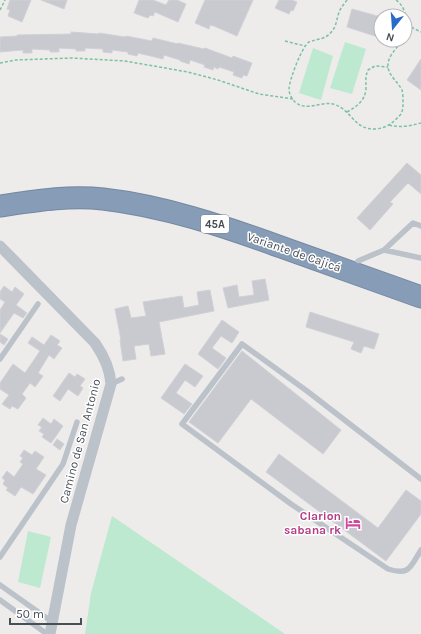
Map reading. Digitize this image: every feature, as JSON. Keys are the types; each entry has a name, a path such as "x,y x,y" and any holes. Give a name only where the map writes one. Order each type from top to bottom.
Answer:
{"highway":[{"name":"Variante de Cajicá","path":"0,192 14,189 57,185 94,185 129,189 172,198 421,281"},
{"name":"Variante de Cajicá","path":"0,206 41,200 72,198 102,199 155,208 227,228 421,297"}],"street":[{"name":"Camino de San Antonio","path":"0,246 95,343 104,356 108,366 111,384 71,525 51,621 50,634"}],"lane":[{"path":"358,261 384,250 413,223 421,226"},
{"path":"384,250 421,258"},
{"path":"0,359 38,304"},
{"path":"421,479 307,391 242,344 182,424 291,504 388,569 399,572 409,569 421,550"},
{"path":"111,384 122,380"},
{"path":"0,556 63,464 77,422"},
{"path":"0,585 51,621"},
{"path":"0,600 47,634"}],"path":[{"path":"0,10 4,0"},
{"path":"347,0 341,9 333,30 322,39 309,42 302,50 289,86 289,93 297,103 304,106 332,103 338,105 347,112 362,127 368,129 384,128 402,112 403,107 403,93 388,67 390,57 396,48"},
{"path":"396,0 400,1"},
{"path":"285,41 305,46"},
{"path":"0,63 16,60 72,58 125,61 188,72 218,80 259,94 293,99"},
{"path":"347,112 357,106 365,95 365,80 368,70 375,66 388,67"},
{"path":"389,125 396,127 411,126 421,123"}],"green space":[{"path":"345,42 366,49 352,94 330,88"},
{"path":"313,48 333,56 321,100 299,93"},
{"path":"112,516 285,634 85,634 91,593"},
{"path":"28,531 51,537 40,588 18,582"}],"building":[{"path":"10,0 31,0 22,22 8,16 10,10 7,9"},
{"path":"41,0 67,0 64,9"},
{"path":"139,0 153,0 166,5 169,0 177,0 186,4 178,22 155,12 153,16 150,15 148,18 134,13"},
{"path":"205,0 253,0 237,36 214,26 210,25 209,29 195,23"},
{"path":"279,0 292,0 297,2 293,11 291,10 289,14 275,8"},
{"path":"352,9 373,15 373,35 347,27"},
{"path":"71,32 126,36 152,41 153,38 205,48 232,58 233,56 252,63 247,76 243,75 242,78 233,75 234,72 219,67 218,69 214,67 213,70 204,67 205,65 190,60 189,64 164,55 163,59 138,53 137,56 128,54 128,52 112,50 112,53 103,52 103,49 85,48 85,51 59,48 59,52 32,49 32,53 23,53 23,50 0,52 0,37 17,35 71,34"},
{"path":"421,59 421,90 407,80"},
{"path":"407,163 421,175 421,194 408,183 390,202 393,204 370,230 357,218"},
{"path":"265,279 269,300 228,308 223,288 237,285 239,297 254,295 252,281"},
{"path":"4,286 12,292 15,287 24,294 16,305 27,313 23,318 14,313 0,333 0,310 5,302 0,299 0,292"},
{"path":"210,290 214,311 159,322 165,354 151,356 149,344 134,346 136,359 123,361 121,340 115,309 128,306 131,318 146,316 143,302 182,296 184,308 199,305 197,292"},
{"path":"310,312 379,334 374,349 364,346 361,353 351,349 354,342 306,327"},
{"path":"222,320 239,332 232,343 221,336 212,348 226,358 218,369 198,354"},
{"path":"0,334 8,339 4,345 0,342"},
{"path":"51,335 60,341 57,345 62,348 54,359 49,355 38,373 43,376 35,387 30,383 22,394 26,398 18,409 12,406 10,409 2,404 9,395 0,389 0,383 13,364 25,373 40,351 28,343 32,337 44,345"},
{"path":"242,351 341,430 323,454 251,399 218,443 189,422"},
{"path":"185,364 203,376 195,387 185,380 176,393 192,404 184,414 161,398"},
{"path":"69,373 75,377 77,374 85,379 80,386 83,388 78,396 68,389 60,401 53,396"},
{"path":"43,418 51,424 54,419 63,426 51,443 42,437 44,434 39,431 42,427 38,425"},
{"path":"57,439 64,444 60,450 53,445"},
{"path":"24,450 32,455 35,451 44,457 36,469 46,475 33,494 21,487 15,496 6,490 8,488 3,484 5,480 2,478 7,471 14,477 23,464 20,462 23,458 20,456"},
{"path":"279,454 378,528 406,490 421,501 421,514 386,561 266,472"}],"place":[{"name":"Clarion sabana rk","path":"353,523"}]}
